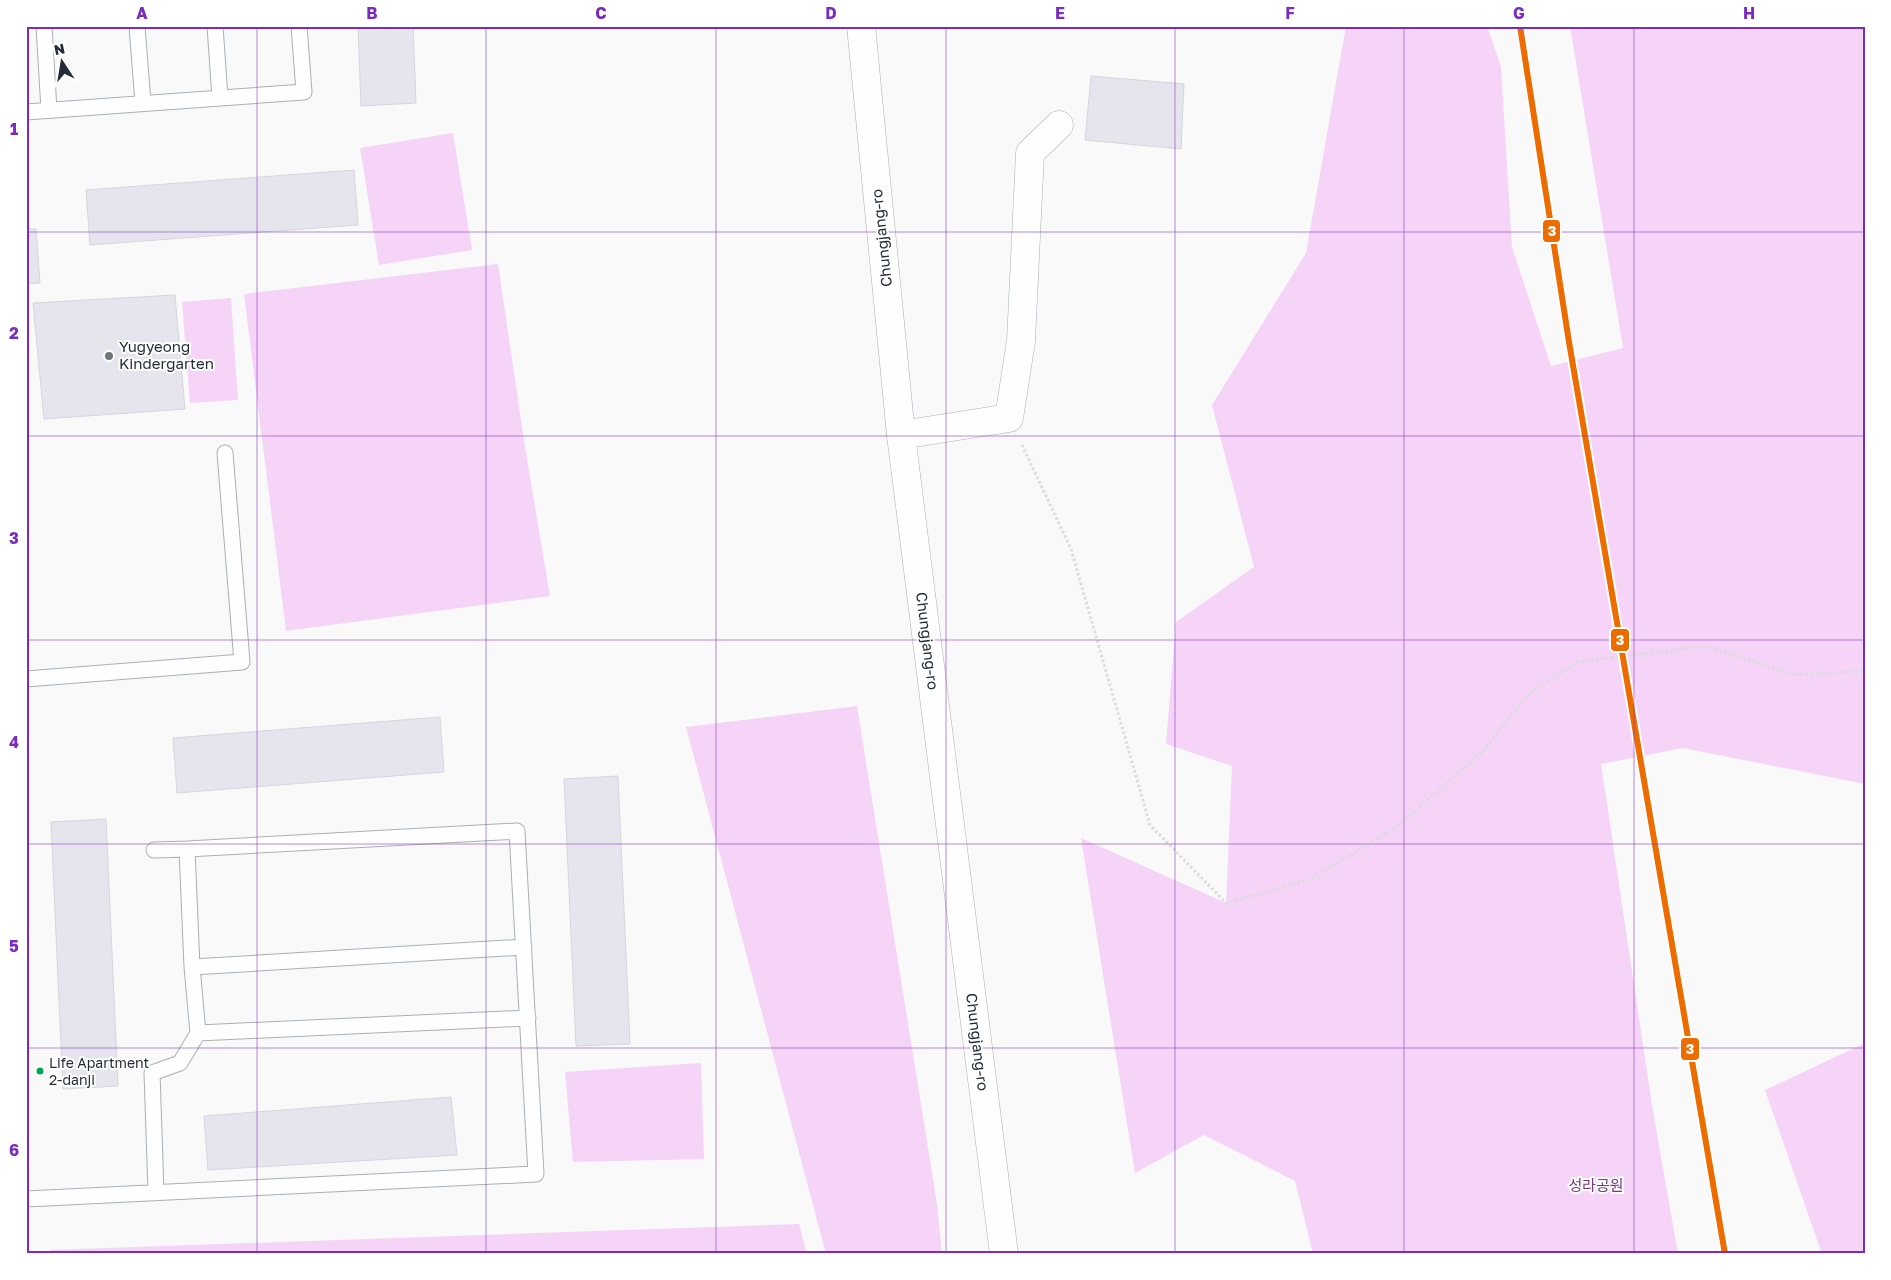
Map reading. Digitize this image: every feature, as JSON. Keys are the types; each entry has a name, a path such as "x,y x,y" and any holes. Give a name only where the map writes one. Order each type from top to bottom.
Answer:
{"main road":[{"name":"Chungjang-ro","path":"861,26 901,436 1004,1254"},
{"path":"901,436 1009,418 1021,341 1030,153 1059,125"}],"lane":[{"path":"44,26 49,110"},
{"path":"137,26 143,103"},
{"path":"215,26 220,98"},
{"path":"26,112 304,92 299,26"},
{"path":"26,679 242,662 225,453"},
{"path":"26,1199 536,1174 517,831 154,850"},
{"path":"156,1192 152,1073 180,1063 198,1033 192,967 187,849"},
{"path":"192,967 524,946"},
{"path":"198,1033 528,1018"}],"path":[{"path":"1009,418 1071,549 1150,826 1226,903 1309,880 1398,826 1482,752 1530,692 1577,662 1706,646 1795,675 1865,671"}],"green space":[{"name":"성라공원","path":"1346,26 1487,26 1501,67 1512,247 1551,366 1623,348 1570,26 1865,26 1865,784 1683,748 1601,764 1652,1105 1678,1254 1313,1254 1295,1181 1204,1135 1135,1173 1081,838 1226,903 1232,766 1166,744 1176,622 1254,567 1212,405 1306,253"},
{"path":"453,133 472,250 379,265 360,148"},
{"path":"498,264 524,441 550,596 286,631 244,294"},
{"path":"231,298 238,400 190,403 182,302"},
{"path":"857,706 937,1204 942,1254 826,1254 686,727"},
{"path":"1865,1043 1865,1254 1822,1254 1765,1090"},
{"path":"701,1063 704,1159 573,1162 565,1072"},
{"path":"799,1224 807,1254 50,1254 50,1250"}],"building":[{"path":"358,26 413,26 416,103 361,106"},
{"path":"1091,76 1184,84 1181,149 1085,140"},
{"path":"354,170 358,225 90,245 86,190"},
{"path":"26,229 36,229 40,283 26,284"},
{"name":"Yugyeong Kindergarten","path":"175,295 185,409 44,419 33,303"},
{"path":"440,717 444,772 177,793 173,738"},
{"path":"618,776 630,1044 576,1046 564,779"},
{"path":"106,819 118,1086 63,1089 51,822"},
{"path":"451,1097 457,1155 208,1170 204,1116"}],"transit line":[{"name":"3","path":"1520,26 1569,342 1725,1254"}],"place":[{"name":"Yugyeong Kindergarten","path":"109,356"},
{"name":"Life Apartment 2-danji","path":"40,1071"}]}
